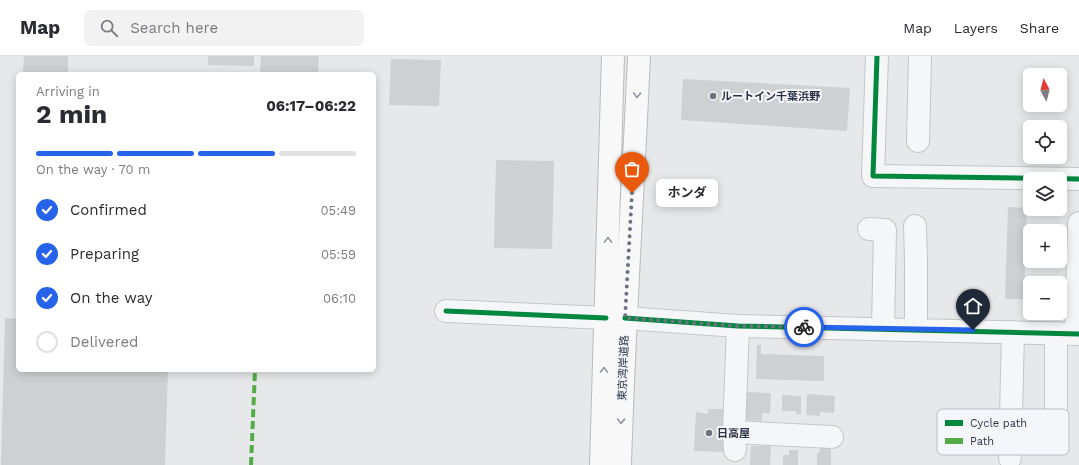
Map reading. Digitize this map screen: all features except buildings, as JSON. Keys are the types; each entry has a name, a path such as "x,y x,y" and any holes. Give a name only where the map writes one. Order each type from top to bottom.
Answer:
{"highway":[{"name":"東京湾岸道路","path":"613,56 616,318 620,465"},
{"name":"東京湾岸道路","path":"601,465 635,146 639,56"}],"street":[{"path":"877,56 873,176 1079,179"},
{"path":"918,141 920,56"},
{"path":"1059,409 1070,333 1079,223"},
{"path":"915,226 916,329"},
{"path":"869,230 885,230 883,328"},
{"path":"446,311 616,318 738,326 1070,333"},
{"path":"738,326 734,441 832,437"},
{"path":"1011,409 1013,332"}],"marked path":[{"path":"251,465 255,372"}],"cycle path":[{"path":"877,56 873,176 1079,179"},
{"path":"446,311 606,318"},
{"path":"625,318 738,326 1079,334"}],"way so far":[{"path":"632,193 625,318 738,326 804,327"}],"place":[{"name":"ルートイン千葉浜野","path":"713,96"},
{"name":"ホンダ","path":"632,193"},
{"name":"日高屋","path":"709,433"}],"route":[{"path":"804,327 973,330"}]}
